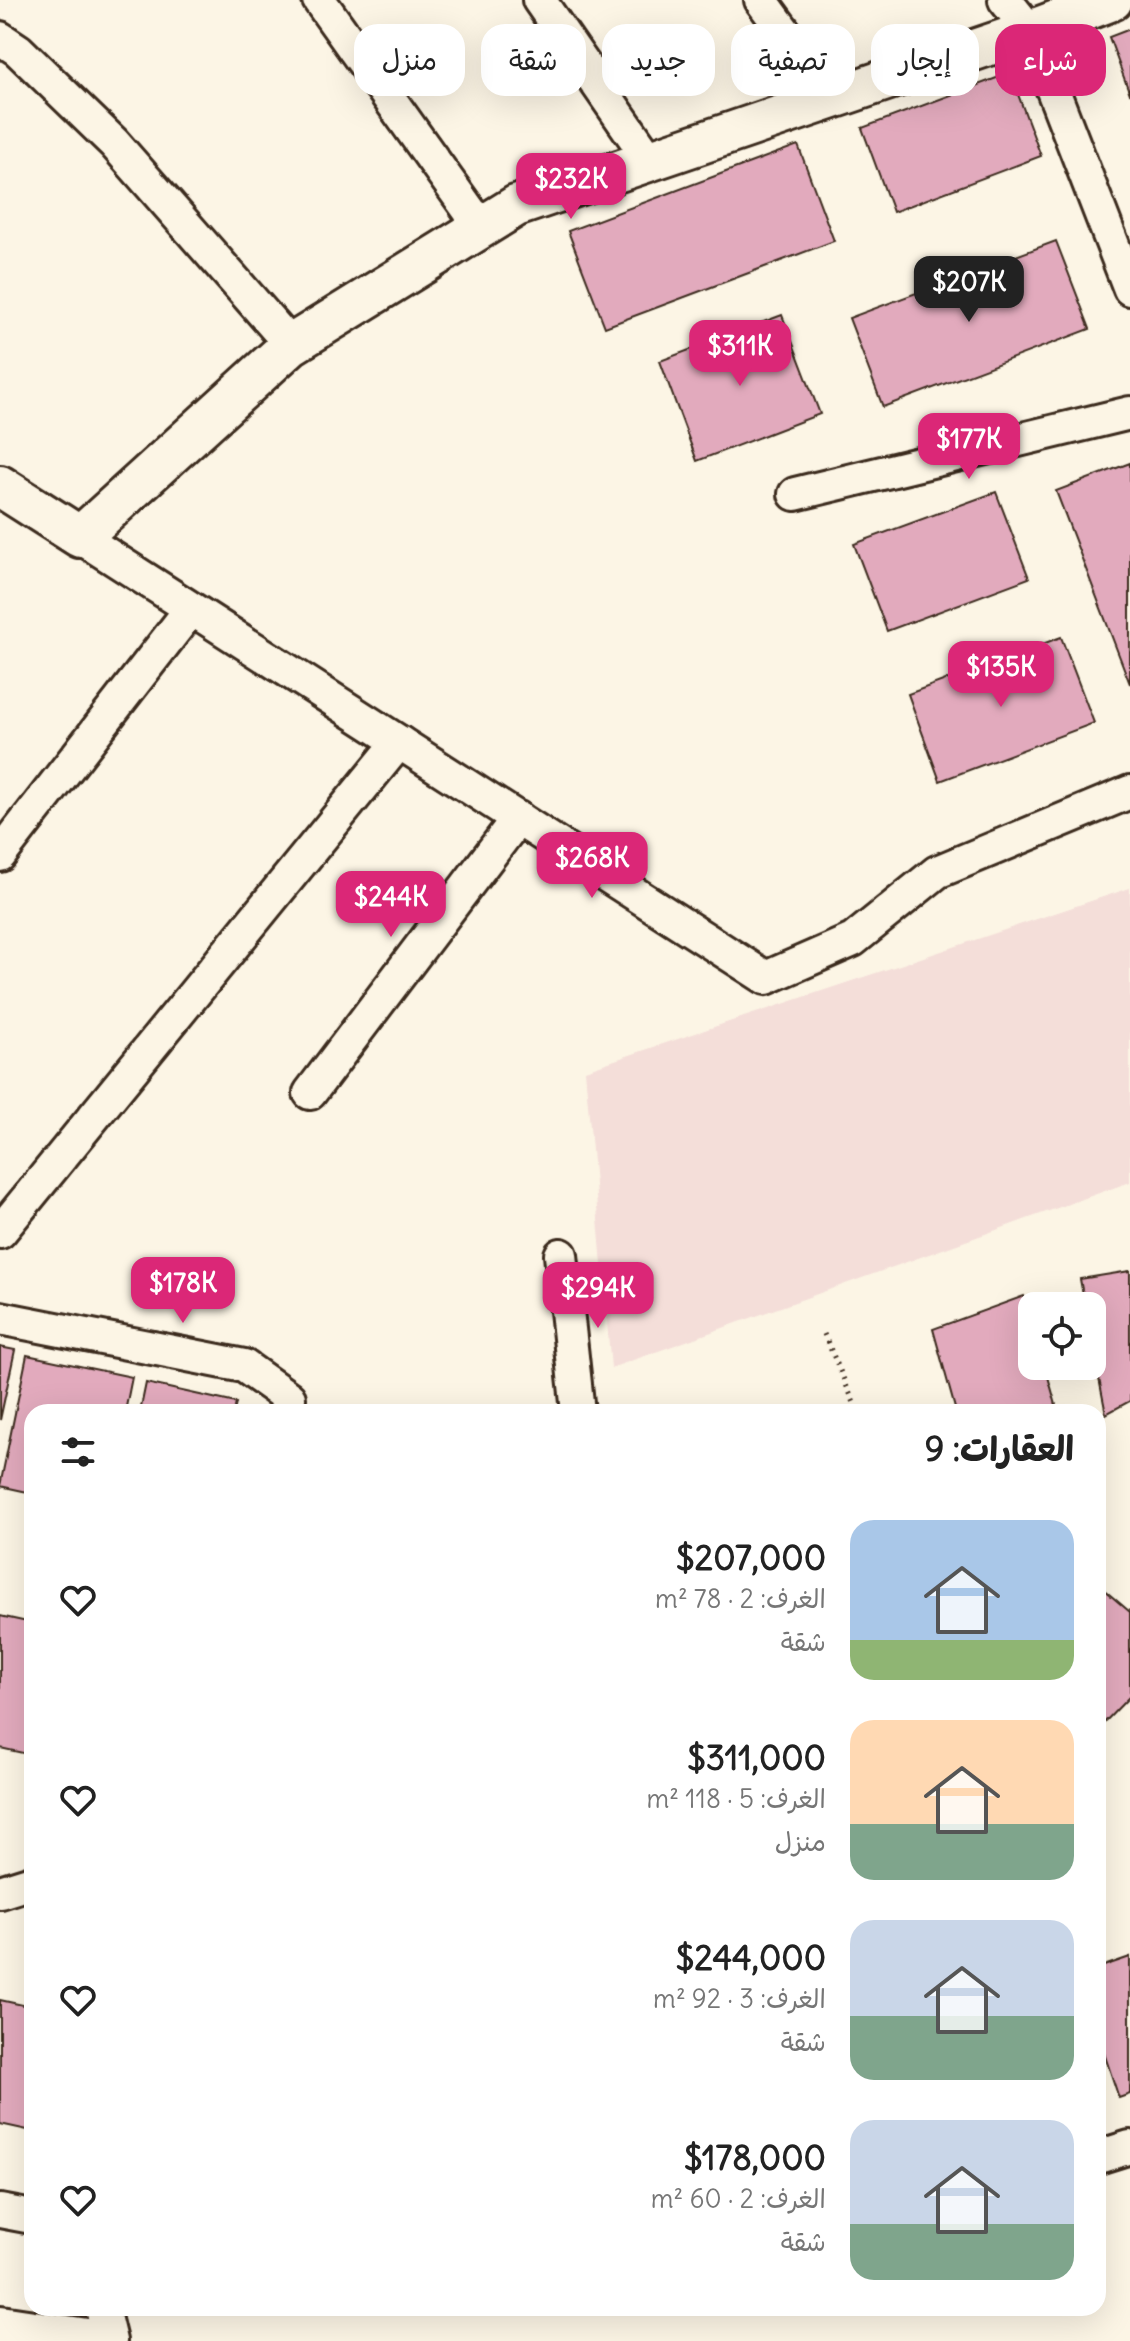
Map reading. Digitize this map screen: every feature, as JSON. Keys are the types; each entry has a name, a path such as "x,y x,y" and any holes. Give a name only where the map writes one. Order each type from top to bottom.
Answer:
{"main road":[{"path":"0,2328 86,2341"}],"street":[{"path":"319,0 481,227"},
{"path":"539,0 650,160"},
{"path":"761,0 833,98"},
{"path":"1005,0 1024,24"},
{"path":"1049,24 1112,0"},
{"path":"0,38 18,50 114,143 291,345"},
{"path":"80,537 291,345 516,206 995,43"},
{"path":"1055,96 1130,289"},
{"path":"795,494 1130,413"},
{"path":"0,486 766,978 853,940 937,872 1130,792"},
{"path":"0,855 191,609"},
{"path":"0,1232 399,742"},
{"path":"310,1093 518,818"},
{"path":"561,1255 577,1404"},
{"path":"0,1318 244,1366 289,1398 288,1404"},
{"path":"0,1892 24,1884"},
{"path":"1106,2154 1130,2147"},
{"path":"0,2211 24,2216"},
{"path":"104,2316 110,2341"}],"path":[{"path":"824,1334 855,1404"}],"shaded area":[{"path":"1130,888 1130,1182 611,1368 585,1070"}],"building":[{"path":"1130,29 1130,94 1109,37"},
{"path":"995,79 995,96 1019,96 1041,156 893,212 862,128 948,96 979,96 979,85"},
{"path":"798,145 834,241 605,327 568,231"},
{"path":"1056,241 1090,329 883,407 849,318"},
{"path":"782,315 820,414 697,461 660,361"},
{"path":"1130,463 1130,684 1056,491"},
{"path":"996,492 1029,578 887,631 854,544"},
{"path":"1061,637 1094,723 940,781 908,694"},
{"path":"1130,1271 1130,1401 1106,1414 1099,1380 1106,1380 1106,1292 1082,1292 1080,1279"},
{"path":"1018,1298 1018,1380 1049,1380 1056,1404 954,1404 933,1329"},
{"path":"0,1347 15,1350 0,1420"},
{"path":"27,1355 132,1377 127,1404 24,1404 24,1491 0,1486"},
{"path":"146,1383 236,1403 236,1404 142,1404"},
{"path":"1106,1591 1130,1612 1130,1696 1106,1721"},
{"path":"0,1616 24,1621 24,1753 0,1748"},
{"path":"1130,1957 1130,2094 1119,2098 1106,2059 1106,1965"},
{"path":"0,2000 24,2005 24,2129 0,2124"}]}
